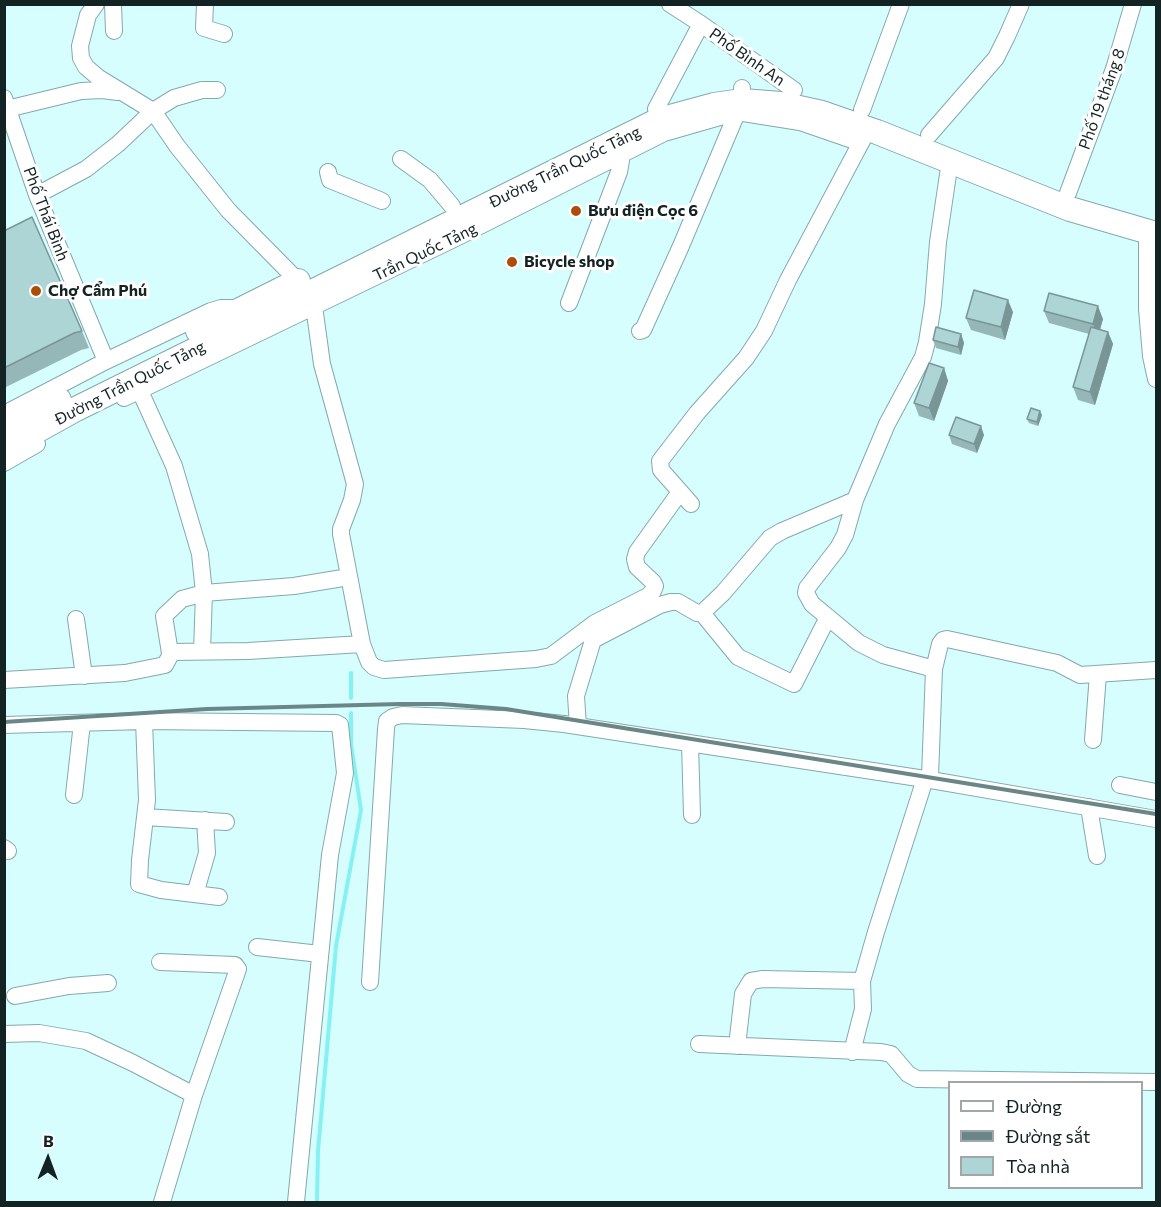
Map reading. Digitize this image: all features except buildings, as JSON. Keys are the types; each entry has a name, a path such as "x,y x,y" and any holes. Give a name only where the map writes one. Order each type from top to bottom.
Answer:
{"highway":[{"name":"Đường Trần Quốc Tảng","path":"4,449 87,404 621,147 659,120 740,100 765,87 794,90 831,98 864,127 929,135 1153,228"},
{"name":"Đường Trần Quốc Tảng","path":"4,429 240,308 452,206 656,109 712,91 740,100 809,109 864,127 1070,209 1153,228"}],"street":[{"path":"96,4 88,15 80,46 81,58 86,67 99,78 153,111 177,146 228,210 298,281"},
{"path":"113,4 114,31"},
{"path":"205,4 204,28 224,34"},
{"name":"Phố Bình An","path":"670,4 794,90"},
{"path":"314,306 322,364 355,484 352,500 341,529 357,645 374,667 384,670 551,656 595,622 648,596 653,591 655,586 653,582 637,567 635,559 637,552 685,498 661,470 660,461 697,413 746,358 764,331 864,127 902,4"},
{"path":"929,135 996,58 1021,4"},
{"name":"Phố 19 tháng 8","path":"1068,193 1114,69 1133,4"},
{"path":"656,109 701,24"},
{"path":"6,104 81,91 102,90 123,93"},
{"path":"37,195 86,169 118,144 153,111 174,98 202,90 217,90"},
{"path":"640,331 643,330 681,246 740,100"},
{"name":"Phố Thái Bình","path":"6,104 37,195 106,361"},
{"path":"569,303 619,172 621,147"},
{"name":"Trần Quốc Tảng","path":"4,463 69,425 314,306 621,147"},
{"path":"401,159 430,180 452,206"},
{"path":"934,669 883,655 859,643 812,604 806,593 807,588 842,542 855,500 887,424 923,357 927,342 950,161"},
{"path":"328,172 330,180 382,201"},
{"path":"1153,228 1147,309 1150,356 1156,379"},
{"path":"4,414 106,361 211,311 221,308 240,308"},
{"path":"140,391 174,466 200,554 204,593 202,651"},
{"path":"702,613 723,593 770,538 855,500"},
{"path":"4,680 125,673 165,665 170,653 164,616 182,599 204,593 294,586 349,577"},
{"path":"571,725 576,696 593,640 666,603 678,602 702,613 738,657 794,684 828,616"},
{"path":"76,619 84,676"},
{"path":"852,1052 863,1009 862,981 925,779 930,777 934,669 943,640 1057,663 1076,674 1156,670"},
{"path":"170,653 357,645"},
{"path":"1093,740 1098,674"},
{"path":"370,982 387,721 402,715 524,720 571,725 925,779 1156,819"},
{"path":"144,722 147,800 139,884 161,890 219,897"},
{"path":"4,725 144,722 336,723 340,725 345,773 330,855 296,1203"},
{"path":"74,795 82,723"},
{"path":"690,743 693,815"},
{"path":"1120,785 1156,792"},
{"path":"1089,807 1097,856"},
{"path":"146,818 226,822"},
{"path":"195,894 207,853 205,820"},
{"path":"257,947 320,954"},
{"path":"160,962 237,966 194,1095 162,1203"},
{"path":"737,1046 743,994 751,981 763,979 862,981"},
{"path":"15,996 108,982"},
{"path":"4,1034 39,1033 86,1041 194,1095"},
{"path":"699,1044 881,1052 891,1054 908,1074 916,1079 1076,1081"}],"waterway":[{"path":"351,673 351,698"},
{"path":"317,1202 318,1151 336,946 361,810 351,744 351,713"}],"railway":[{"path":"4,722 207,709 400,704 441,704 506,709 1156,814"}],"place":[{"name":"Bưu điện Cọc 6","path":"576,211"},
{"name":"Bicycle shop","path":"512,262"},
{"name":"Chợ Cẩm Phú","path":"36,291"}]}
